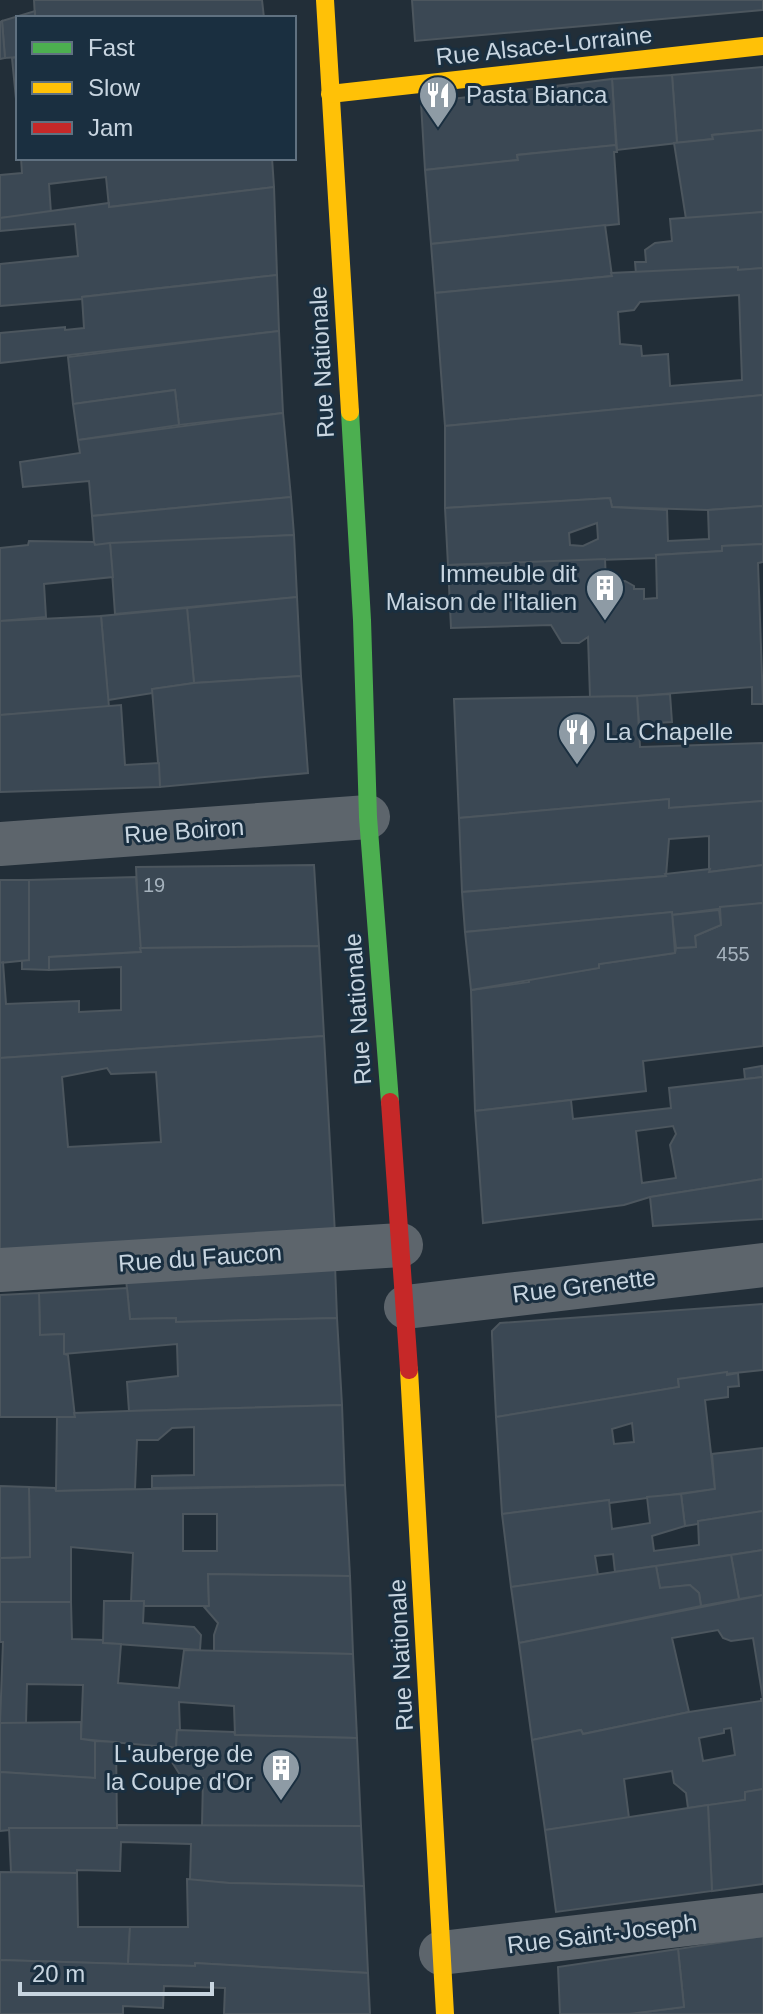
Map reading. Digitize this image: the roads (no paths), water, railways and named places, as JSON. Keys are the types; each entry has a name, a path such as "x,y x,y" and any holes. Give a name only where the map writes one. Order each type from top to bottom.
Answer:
{"main road":[{"name":"Rue Nationale","path":"325,0 362,620 368,817 406,1307 445,2014"},
{"name":"Rue Alsace-Lorraine","path":"330,94 763,46"}],"street":[{"name":"Rue Boiron","path":"0,844 368,817"},
{"name":"Rue du Faucon","path":"0,1270 401,1245"},
{"name":"Rue Grenette","path":"406,1307 763,1265"},
{"name":"Rue Saint-Joseph","path":"441,1953 763,1915"}],"place":[{"name":"Pasta Bianca","path":"438,129"},
{"name":"Immeuble dit Maison de l'Italien","path":"605,622"},
{"name":"La Chapelle","path":"577,766"},
{"name":"L'auberge de la Coupe d'Or","path":"281,1802"}]}
